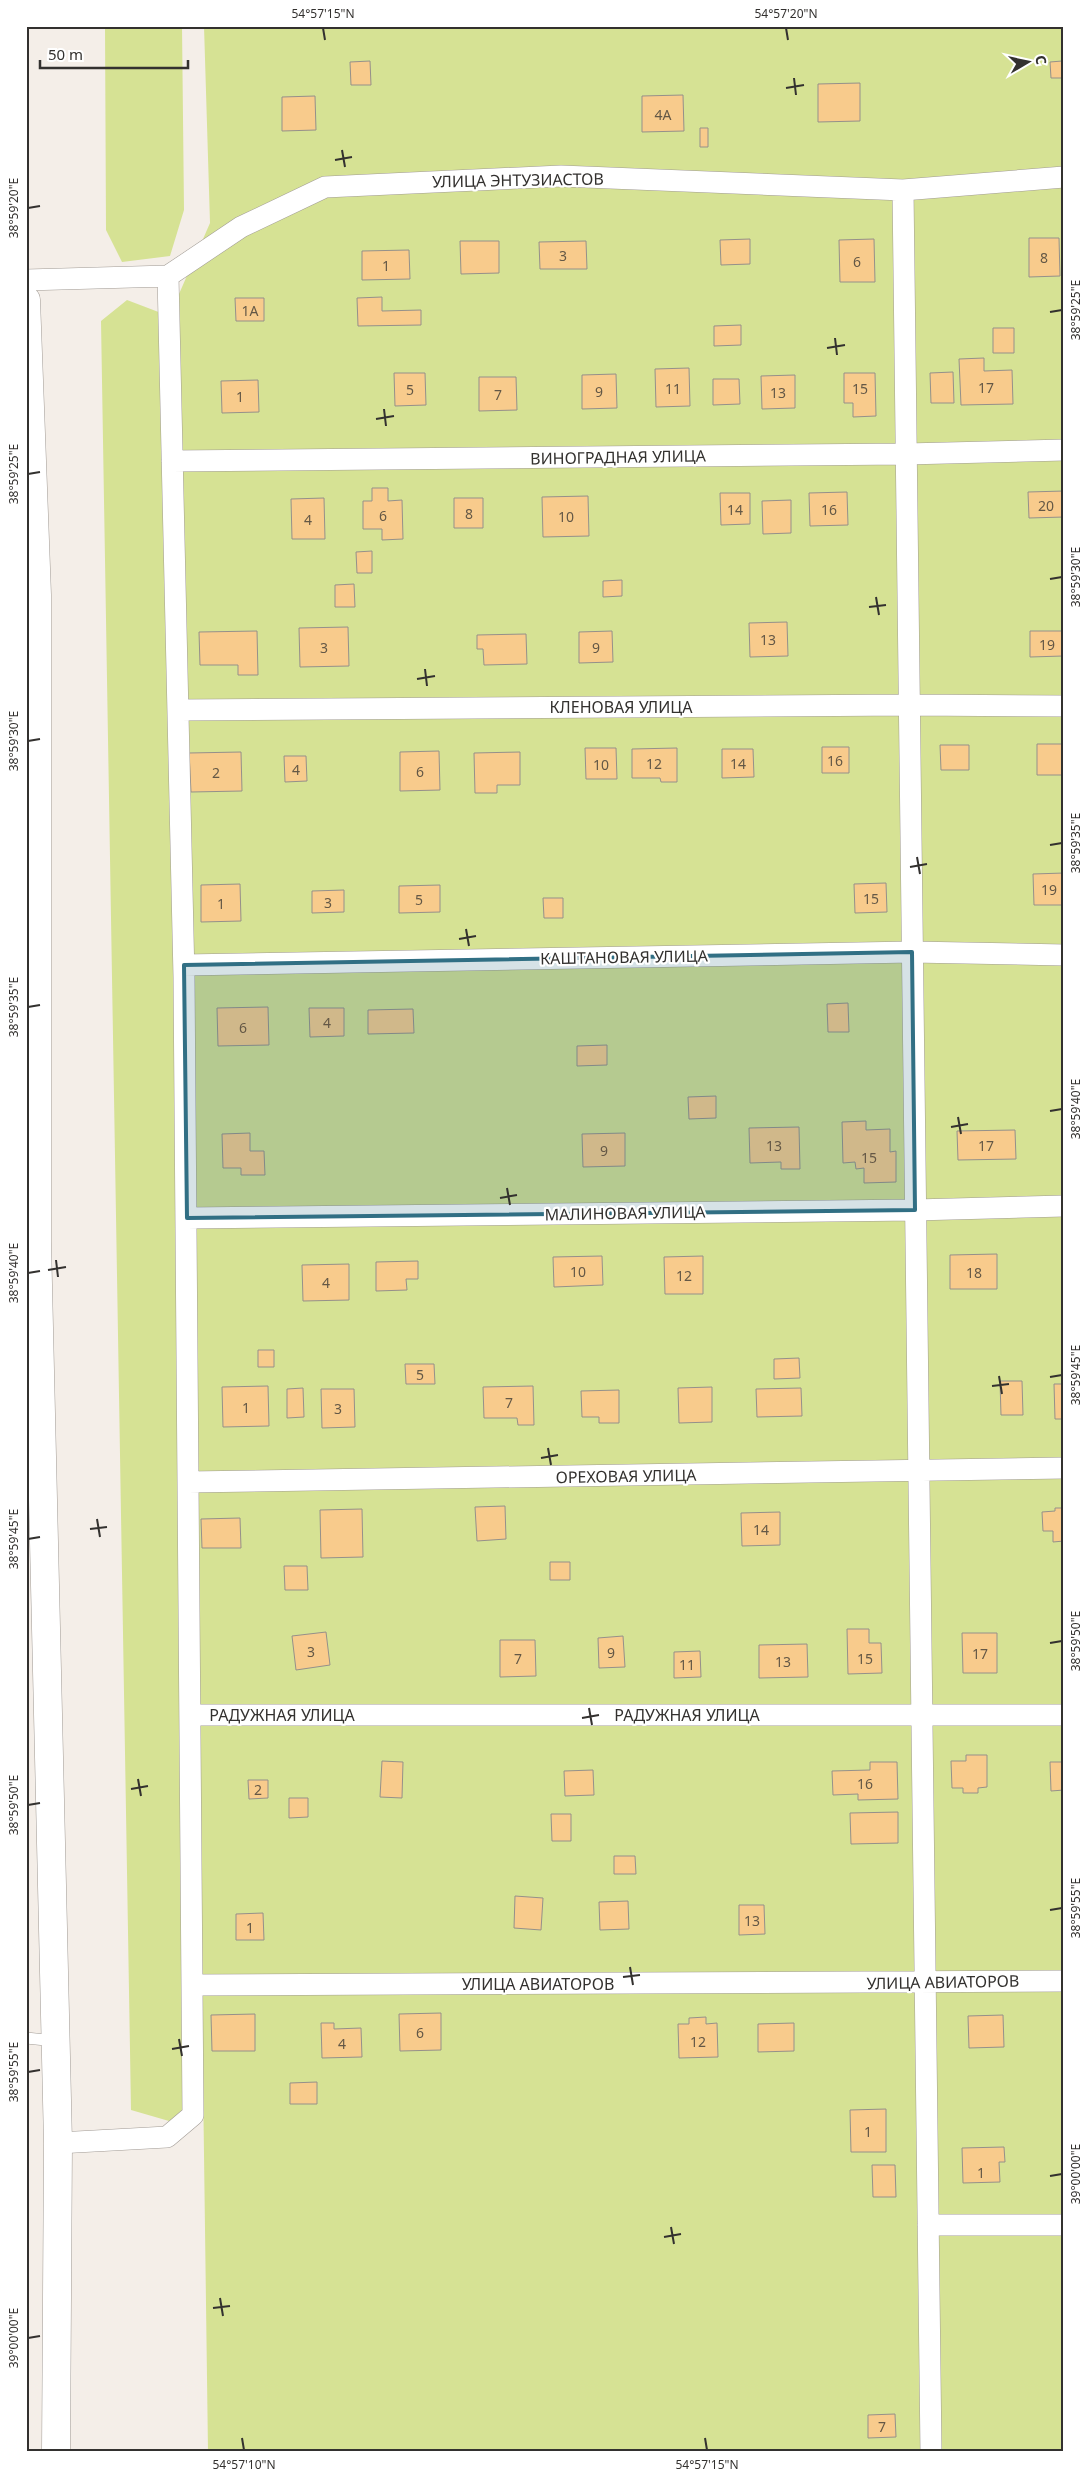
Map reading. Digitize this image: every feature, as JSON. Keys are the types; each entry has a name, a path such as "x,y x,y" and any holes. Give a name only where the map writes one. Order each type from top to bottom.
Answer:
{"street":[{"name":"УЛИЦА ЭНТУЗИАСТОВ","path":"168,276 241,227 325,187 561,176 904,190 1064,177"},
{"path":"904,190 915,1210 924,1714 931,2452"},
{"path":"26,280 168,276 184,966 193,2115 167,2137 58,2142"},
{"path":"26,300 37,595 37,1242 58,2142 56,2452"},
{"name":"ВИНОГРАДНАЯ УЛИЦА","path":"172,461 906,454 1064,450"},
{"name":"КЛЕНОВАЯ УЛИЦА","path":"178,710 910,705 1064,706"},
{"name":"КАШТАНОВАЯ УЛИЦА","path":"184,966 912,952 1064,955"},
{"name":"МАЛИНОВАЯ УЛИЦА","path":"187,1218 915,1210 1064,1206"},
{"name":"ОРЕХОВАЯ УЛИЦА","path":"188,1482 919,1472 1064,1468"},
{"name":"РАДУЖНАЯ УЛИЦА","path":"190,1715 1064,1715"},
{"name":"УЛИЦА АВИАТОРОВ","path":"192,1985 1064,1981"},
{"path":"928,2225 1064,2225"}],"lane":[{"path":"26,2038 56,2041"}],"highlighted area":[{"path":"912,952 915,1210 187,1218 184,965"}],"green space":[{"path":"105,26 182,26 184,210 170,256 122,262 106,230"},
{"path":"204,26 889,26 1064,29 1064,2452 208,2452 179,294 210,223"},
{"path":"127,300 169,316 193,2115 169,2121 131,2110 101,321"}],"building":[{"path":"370,61 371,85 351,85 350,62"},
{"path":"1062,61 1063,78 1051,78 1050,62"},
{"path":"860,83 860,121 818,122 818,84"},
{"path":"683,95 684,131 642,132 642,96"},
{"path":"315,96 316,130 282,131 282,97"},
{"path":"700,128 708,128 708,147 700,147"},
{"path":"1029,238 1059,238 1060,276 1029,277"},
{"path":"750,239 750,264 721,265 720,240"},
{"path":"874,239 875,282 840,282 839,240"},
{"path":"460,241 499,241 499,273 461,274"},
{"path":"586,241 587,269 540,269 539,242"},
{"path":"409,250 410,279 362,280 362,251"},
{"path":"382,297 382,311 421,310 421,325 358,326 357,298"},
{"path":"235,298 264,298 264,321 236,321"},
{"path":"741,325 741,345 714,346 714,326"},
{"path":"993,328 1014,328 1014,353 993,353"},
{"path":"984,358 984,371 1012,370 1013,404 961,405 959,359"},
{"path":"689,368 690,406 656,407 655,369"},
{"path":"953,372 954,403 931,403 930,373"},
{"path":"394,373 425,373 426,405 395,406"},
{"path":"844,373 875,373 876,416 853,417 853,403 844,403"},
{"path":"616,374 617,408 582,409 582,375"},
{"path":"795,375 795,408 762,409 761,376"},
{"path":"479,377 516,377 517,410 479,411"},
{"path":"713,379 739,379 740,404 713,405"},
{"path":"258,380 259,412 222,413 221,381"},
{"path":"372,488 388,488 388,501 402,500 403,539 382,540 382,529 363,529 363,501 372,501"},
{"path":"1064,491 1064,517 1029,518 1028,492"},
{"path":"847,492 848,525 810,526 809,493"},
{"path":"720,493 750,493 750,524 721,525"},
{"path":"588,496 589,536 543,537 542,497"},
{"path":"324,498 325,539 292,539 291,499"},
{"path":"454,498 483,498 483,528 454,528"},
{"path":"791,500 791,533 763,534 762,501"},
{"path":"372,551 372,573 357,573 356,552"},
{"path":"622,580 622,596 603,597 603,581"},
{"path":"354,584 355,607 335,607 335,585"},
{"path":"787,622 788,656 750,657 749,623"},
{"path":"348,627 349,666 300,667 299,628"},
{"path":"257,631 258,675 238,675 238,665 200,665 199,632"},
{"path":"612,631 613,662 579,663 579,632"},
{"path":"1030,631 1063,631 1063,656 1030,657"},
{"path":"526,634 527,664 484,665 483,649 477,649 477,635"},
{"path":"1037,744 1064,744 1064,775 1037,775"},
{"path":"940,745 969,745 969,770 941,770"},
{"path":"822,747 849,747 849,773 822,773"},
{"path":"585,748 616,748 617,779 586,779"},
{"path":"677,748 677,782 661,782 660,778 632,778 632,749"},
{"path":"722,749 753,749 754,777 722,778"},
{"path":"439,751 440,790 400,791 400,752"},
{"path":"241,752 242,791 191,792 189,753"},
{"path":"520,752 520,785 497,785 497,793 475,793 474,753"},
{"path":"284,756 306,756 307,781 285,782"},
{"path":"1064,873 1064,905 1034,905 1033,874"},
{"path":"886,883 887,912 855,913 854,884"},
{"path":"240,884 241,921 201,922 201,885"},
{"path":"440,885 440,912 399,913 399,886"},
{"path":"344,890 344,912 312,913 312,891"},
{"path":"543,898 563,898 563,918 544,918"},
{"path":"848,1003 849,1032 828,1032 827,1004"},
{"path":"268,1007 269,1045 218,1046 217,1008"},
{"path":"309,1008 344,1008 344,1036 310,1037"},
{"path":"413,1009 414,1033 368,1034 368,1010"},
{"path":"607,1045 607,1065 577,1066 577,1046"},
{"path":"716,1096 716,1118 689,1119 688,1097"},
{"path":"866,1121 866,1130 890,1129 890,1152 896,1151 896,1182 864,1183 864,1168 856,1169 855,1162 843,1163 842,1122"},
{"path":"799,1127 800,1169 781,1169 781,1162 750,1163 749,1128"},
{"path":"1015,1130 1016,1159 958,1160 957,1131"},
{"path":"250,1133 250,1151 264,1151 265,1175 241,1175 241,1168 223,1168 222,1134"},
{"path":"625,1133 625,1166 583,1167 582,1134"},
{"path":"997,1254 997,1289 950,1289 950,1255"},
{"path":"602,1256 603,1285 554,1287 553,1257"},
{"path":"703,1256 703,1294 665,1294 664,1257"},
{"path":"418,1261 418,1279 406,1279 407,1290 376,1291 376,1262"},
{"path":"349,1264 349,1300 303,1301 302,1265"},
{"path":"258,1350 274,1350 274,1367 258,1367"},
{"path":"799,1358 800,1378 774,1379 774,1359"},
{"path":"405,1364 434,1364 435,1384 406,1384"},
{"path":"1000,1381 1022,1381 1023,1415 1001,1415"},
{"path":"1054,1384 1064,1384 1064,1419 1055,1419"},
{"path":"268,1386 269,1426 223,1427 222,1387"},
{"path":"533,1386 534,1425 518,1425 517,1418 484,1418 483,1387"},
{"path":"712,1387 712,1422 679,1423 678,1388"},
{"path":"303,1388 304,1417 287,1418 287,1389"},
{"path":"801,1388 802,1416 757,1417 756,1389"},
{"path":"321,1389 354,1389 355,1427 322,1428"},
{"path":"619,1390 619,1423 599,1423 599,1417 582,1417 581,1391"},
{"path":"505,1506 506,1539 477,1541 475,1507"},
{"path":"1055,1508 1064,1508 1064,1541 1053,1542 1053,1531 1043,1531 1042,1512 1055,1511"},
{"path":"362,1509 363,1557 321,1558 320,1510"},
{"path":"780,1512 780,1545 742,1546 741,1513"},
{"path":"240,1518 241,1548 202,1548 201,1519"},
{"path":"550,1562 570,1562 570,1580 550,1580"},
{"path":"284,1566 307,1566 308,1590 285,1590"},
{"path":"847,1629 869,1629 869,1643 881,1643 882,1673 848,1674"},
{"path":"326,1632 330,1665 296,1670 292,1636"},
{"path":"962,1633 997,1633 997,1673 963,1673"},
{"path":"623,1636 625,1667 599,1668 598,1638"},
{"path":"500,1640 535,1640 536,1676 500,1677"},
{"path":"807,1644 808,1677 759,1678 759,1645"},
{"path":"700,1651 701,1677 674,1678 674,1652"},
{"path":"966,1755 987,1755 987,1787 978,1788 978,1793 963,1793 963,1788 952,1788 951,1761 966,1761"},
{"path":"382,1761 403,1762 402,1798 380,1797"},
{"path":"870,1762 897,1762 898,1799 858,1800 858,1794 833,1795 832,1771 870,1770"},
{"path":"1050,1762 1064,1762 1064,1790 1051,1791"},
{"path":"593,1770 594,1795 565,1796 564,1771"},
{"path":"248,1780 268,1780 268,1798 249,1799"},
{"path":"289,1798 308,1798 308,1817 289,1818"},
{"path":"898,1812 898,1843 851,1844 850,1813"},
{"path":"551,1814 571,1814 571,1841 552,1841"},
{"path":"614,1856 635,1856 636,1874 614,1874"},
{"path":"515,1896 543,1898 541,1930 514,1928"},
{"path":"628,1901 629,1929 600,1930 599,1902"},
{"path":"739,1905 764,1905 765,1934 739,1935"},
{"path":"263,1913 264,1940 236,1940 236,1914"},
{"path":"441,2013 441,2050 400,2051 399,2014"},
{"path":"255,2014 255,2051 212,2051 211,2015"},
{"path":"1003,2015 1004,2047 969,2048 968,2016"},
{"path":"706,2017 706,2024 717,2023 718,2057 679,2058 678,2024 689,2024 689,2018"},
{"path":"321,2023 334,2023 334,2029 361,2028 362,2057 322,2058"},
{"path":"794,2023 794,2051 758,2052 758,2024"},
{"path":"317,2082 317,2104 290,2104 290,2083"},
{"path":"886,2109 886,2152 851,2152 850,2110"},
{"path":"1004,2147 1005,2162 999,2162 1000,2182 963,2183 962,2148"},
{"path":"872,2165 895,2165 896,2197 873,2197"},
{"path":"895,2414 896,2437 868,2438 868,2415"}]}
